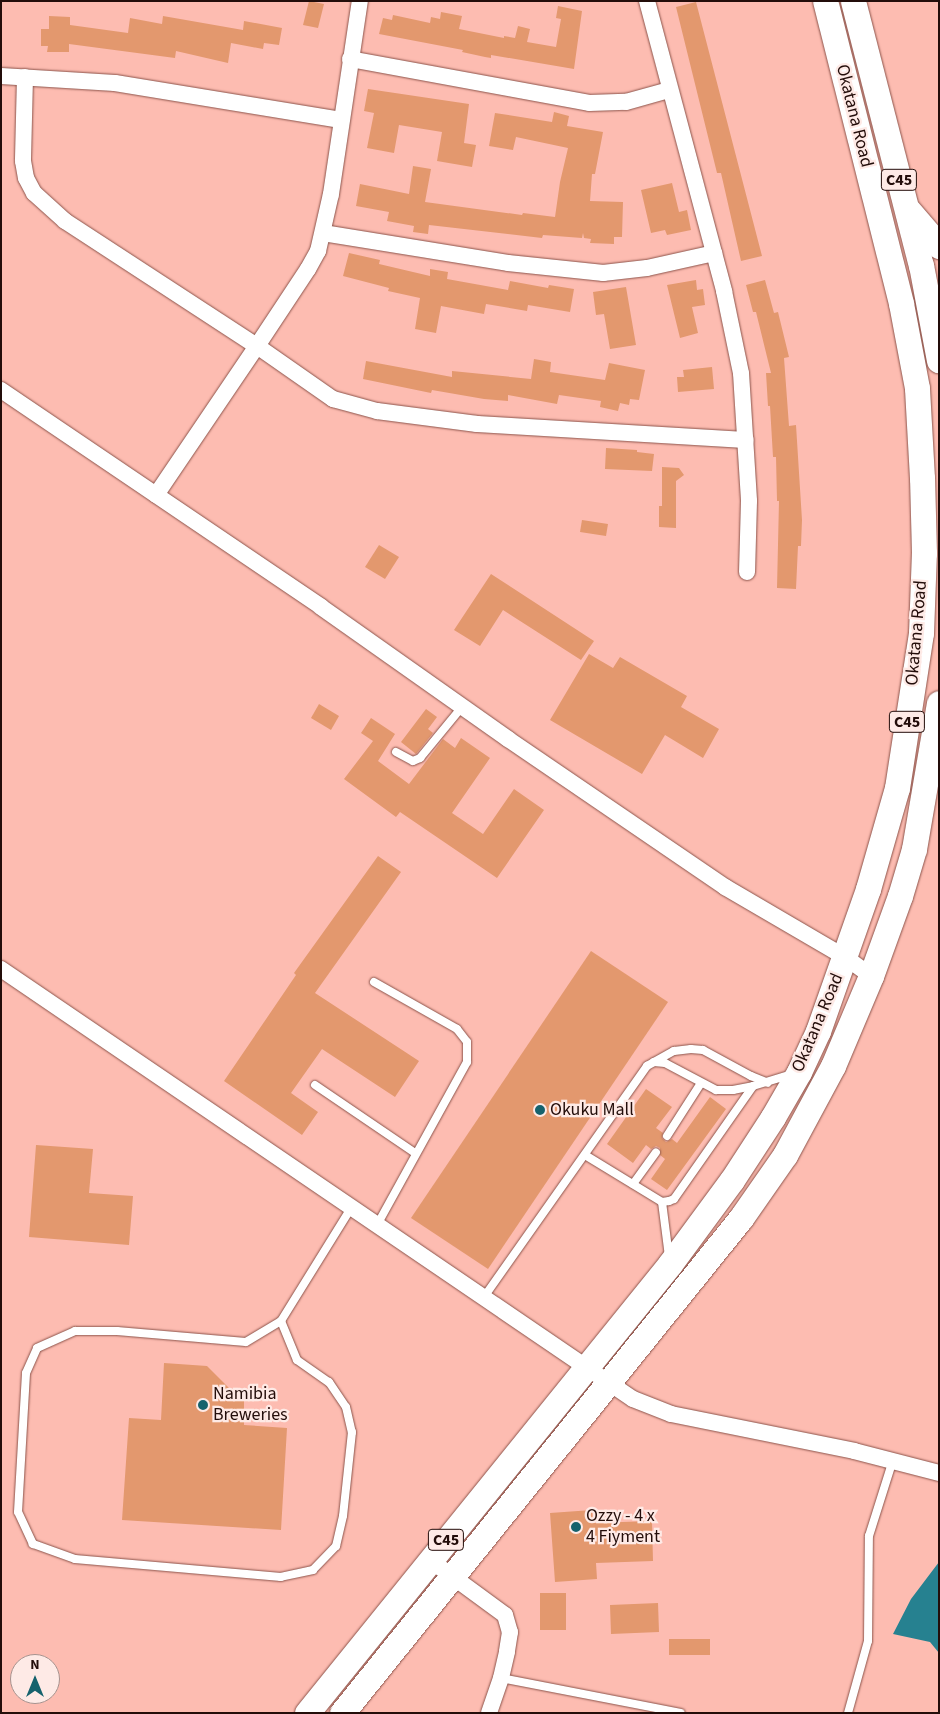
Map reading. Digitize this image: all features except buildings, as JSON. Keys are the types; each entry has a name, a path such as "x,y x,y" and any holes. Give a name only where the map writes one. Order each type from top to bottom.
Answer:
{"main road":[{"name":"Okatana Road","path":"584,1367 670,1264 732,1180 773,1117 799,1072 821,1023 845,957 897,788 921,633 924,553 917,397 901,303 825,1"},
{"name":"Okatana Road","path":"854,1 905,206 933,297 939,360"},
{"path":"905,206 939,246"},
{"name":"Okatana Road","path":"609,1381 757,1197 785,1156 834,1066 872,976 914,849 939,703"},
{"name":"C45","path":"307,1713 584,1367"},
{"name":"C45","path":"342,1713 609,1381"}],"street":[{"path":"156,494 308,270 318,251 323,233 342,120 360,1"},
{"path":"647,1 669,90 714,253 741,373 749,501 747,572"},
{"path":"350,59 589,103 626,102 669,90"},
{"path":"1,76 115,83 342,120"},
{"path":"25,77 23,161 26,178 34,193 65,221 257,346 333,399 377,411 476,424 746,440"},
{"path":"323,233 508,263 603,273 647,268 714,253"},
{"path":"901,303 933,297"},
{"path":"1,390 156,494 462,707 726,887 845,957 872,976"},
{"path":"1,969 584,1367 609,1381 633,1400 671,1414 893,1460 939,1473"},
{"path":"430,1560 505,1616 510,1632 501,1678 489,1713"}],"lane":[{"path":"396,752 413,761 420,758 462,707"},
{"path":"374,982 457,1029 466,1042 466,1062 377,1225"},
{"path":"484,1297 647,1066 674,1051 691,1048 703,1050 768,1083"},
{"path":"654,1062 664,1063 716,1090 733,1090 768,1083 799,1072"},
{"path":"667,1136 701,1082"},
{"path":"315,1085 415,1153"},
{"path":"586,1155 662,1202 674,1199 753,1086"},
{"path":"633,1184 656,1152"},
{"path":"662,1202 670,1264"},
{"path":"281,1321 297,1360 329,1382 346,1407 352,1432 344,1516 336,1546 313,1570 280,1576 74,1559 33,1544 18,1512 26,1373 37,1348 75,1331 117,1331 246,1342 281,1321 351,1208"},
{"path":"848,1713 854,1698 868,1641 869,1536 893,1460"},
{"path":"501,1678 681,1713"}],"water":[{"path":"939,1562 939,1653 930,1642 893,1634 911,1599"}],"place":[{"name":"Okuku Mall","path":"540,1110"},
{"name":"Namibia Breweries","path":"203,1405"},
{"name":"Ozzy - 4 x 4 Fiyment","path":"576,1527"}]}
